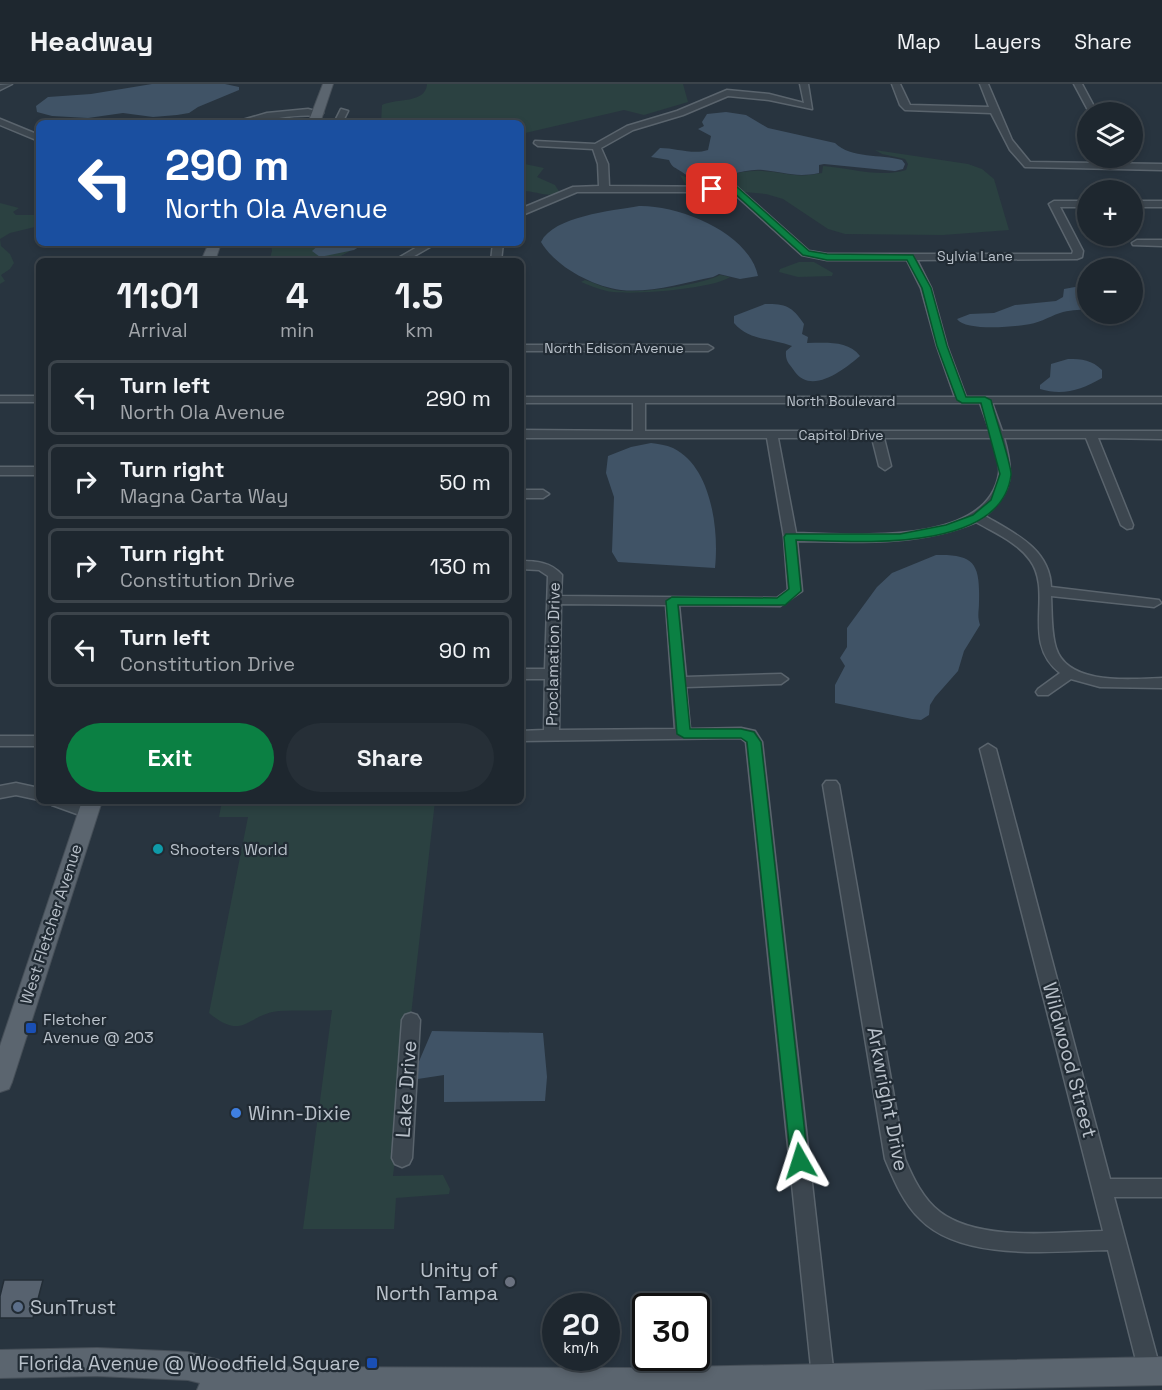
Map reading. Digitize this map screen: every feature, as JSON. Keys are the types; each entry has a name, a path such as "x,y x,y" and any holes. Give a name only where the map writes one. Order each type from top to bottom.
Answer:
{"main road":[{"path":"316,118 328,84"},
{"name":"West Fletcher Avenue","path":"0,1082 90,806"},
{"path":"0,1364 97,1362 188,1366 247,1381 833,1381 1156,1372"},
{"path":"211,1390 247,1381"}],"street":[{"path":"0,88 8,84"},
{"path":"538,143 597,147 630,128 680,113 726,88 809,107 804,84"},
{"path":"896,84 904,105 908,108 992,110"},
{"path":"984,84 992,110 1021,160 1028,165 1077,166"},
{"path":"1078,84 1088,102"},
{"path":"247,120 292,110 316,118"},
{"path":"340,120 344,111"},
{"path":"0,122 36,137"},
{"path":"597,147 603,164 604,189"},
{"path":"1143,167 1162,167"},
{"name":"Sylvia Lane","path":"524,211 576,189 734,189 806,253 827,257 1078,255 1054,204 1077,204"},
{"path":"1143,205 1161,206"},
{"path":"1143,243 1162,243"},
{"path":"405,257 426,246"},
{"path":"910,257 926,288 942,346 962,400"},
{"name":"North Edison Avenue","path":"524,348 708,348"},
{"path":"0,399 36,399"},
{"name":"North Boulevard","path":"524,400 1162,400"},
{"path":"639,400 639,434"},
{"path":"790,537 908,537 949,528 977,517 996,502 1006,474 997,435 985,400"},
{"name":"Capitol Drive","path":"524,434 1162,435"},
{"path":"1090,434 1127,525"},
{"path":"554,600 780,602 795,591 790,537 772,435"},
{"path":"877,435 885,466"},
{"path":"0,471 36,471"},
{"path":"524,494 543,494"},
{"path":"977,517 1011,537 1032,553 1043,571 1049,651 1060,664 1090,681 1162,683"},
{"name":"Proclamation Drive","path":"524,565 539,565 550,569 555,575 551,735"},
{"path":"1045,591 1154,603"},
{"path":"672,601 684,734"},
{"path":"1043,692 1071,672"},
{"path":"524,674 552,674"},
{"path":"680,682 781,679"},
{"path":"524,736 750,735 754,742 833,1381"},
{"path":"0,741 36,741"},
{"name":"Wildwood Street","path":"988,749 1117,1240 1156,1372"},
{"name":"Arkwright Drive","path":"831,785 895,1159 906,1187 935,1220 963,1234 992,1240 1117,1240"},
{"path":"0,792 16,789 36,793"},
{"name":"Lake Drive","path":"402,1158 411,1020"},
{"path":"1104,1188 1162,1188"}],"green space":[{"path":"427,84 683,84 688,102 644,115 624,110 524,133 524,120 381,120 382,105 416,98 425,90"},
{"path":"875,150 968,164 982,169 994,179 1009,230 943,235 845,234 828,229 783,199 766,194 687,187 680,175 704,180 751,171 804,175 822,173 823,166 875,173 906,170 908,164 905,159 882,154"},
{"path":"524,164 544,168 537,177 555,185 560,193 550,195 524,191"},
{"path":"0,203 19,208 13,212 16,215 36,215 36,227 10,233 0,239"},
{"path":"0,239 1,246 10,254 14,263 1,275 5,281 0,284"},
{"path":"271,246 359,246 341,256 342,258 270,258"},
{"path":"799,262 814,262 833,273 832,276 798,277 779,272 780,269"},
{"path":"720,275 730,277 689,288 632,293 607,291 581,282 585,280 617,290 644,291 672,288"},
{"path":"221,804 435,804 393,1176 443,1175 450,1189 449,1194 396,1198 394,1229 303,1229 332,1010 279,1011 268,1013 238,1026 221,1021 209,1013 248,817 219,817"}],"water":[{"path":"152,84 225,84 239,87 239,90 189,113 177,115 153,117 123,113 88,118 52,116 37,112 36,106 48,97 91,94"},
{"path":"726,112 746,115 768,128 835,143 849,152 894,158 902,160 905,164 903,169 895,171 824,164 819,165 819,173 811,174 797,175 753,170 701,179 682,172 669,160 651,157 660,148 690,152 708,150 711,136 698,129 704,126 702,122 707,114"},
{"path":"639,206 674,210 710,224 741,247 752,261 758,276 740,279 719,274 667,287 621,290 598,284 576,274 556,259 541,242 548,233 570,221 584,216"},
{"path":"318,246 360,246 354,250 320,257 312,251"},
{"path":"1077,287 1077,310 1066,311 1034,323 1009,327 978,327 962,323 957,319 970,314 994,313 1015,305 1056,301 1063,297 1064,289"},
{"path":"765,304 788,307 796,313 804,324 802,334 808,337 807,343 843,345 860,356 828,378 810,381 802,378 786,358 786,351 792,346 753,336 734,323 734,316"},
{"path":"1068,359 1091,362 1102,370 1102,378 1072,391 1056,392 1040,389 1040,385 1050,377 1051,364"},
{"path":"651,443 673,448 686,457 697,470 710,501 714,519 715,568 618,562 612,552 614,497 606,473 608,456 631,447"},
{"path":"936,555 967,559 976,570 980,625 964,651 958,671 930,705 929,715 921,720 912,719 835,703 835,685 845,666 840,658 847,647 847,628 877,587 892,573"},
{"path":"432,1031 543,1033 547,1077 545,1101 444,1102 444,1075 411,1080"}],"building":[{"name":"SunTrust","path":"4,1280 43,1280 33,1318 0,1318 0,1296"}],"place":[{"name":"Shooters World","path":"158,849"},
{"name":"Fletcher Avenue @ 203","path":"31,1028"},
{"name":"Winn-Dixie","path":"236,1113"},
{"name":"Unity of North Tampa","path":"510,1282"},
{"name":"SunTrust","path":"18,1307"},
{"name":"Florida Avenue @ Woodfield Square","path":"372,1363"}],"route":[{"path":"712,189 734,189 806,253 827,257 910,257 926,288 942,346 962,400 985,400 997,435 1006,474 996,502 977,517 930,534 900,537 790,537 795,591 780,602 672,601 684,734 750,735 754,742 800,1161"}]}
